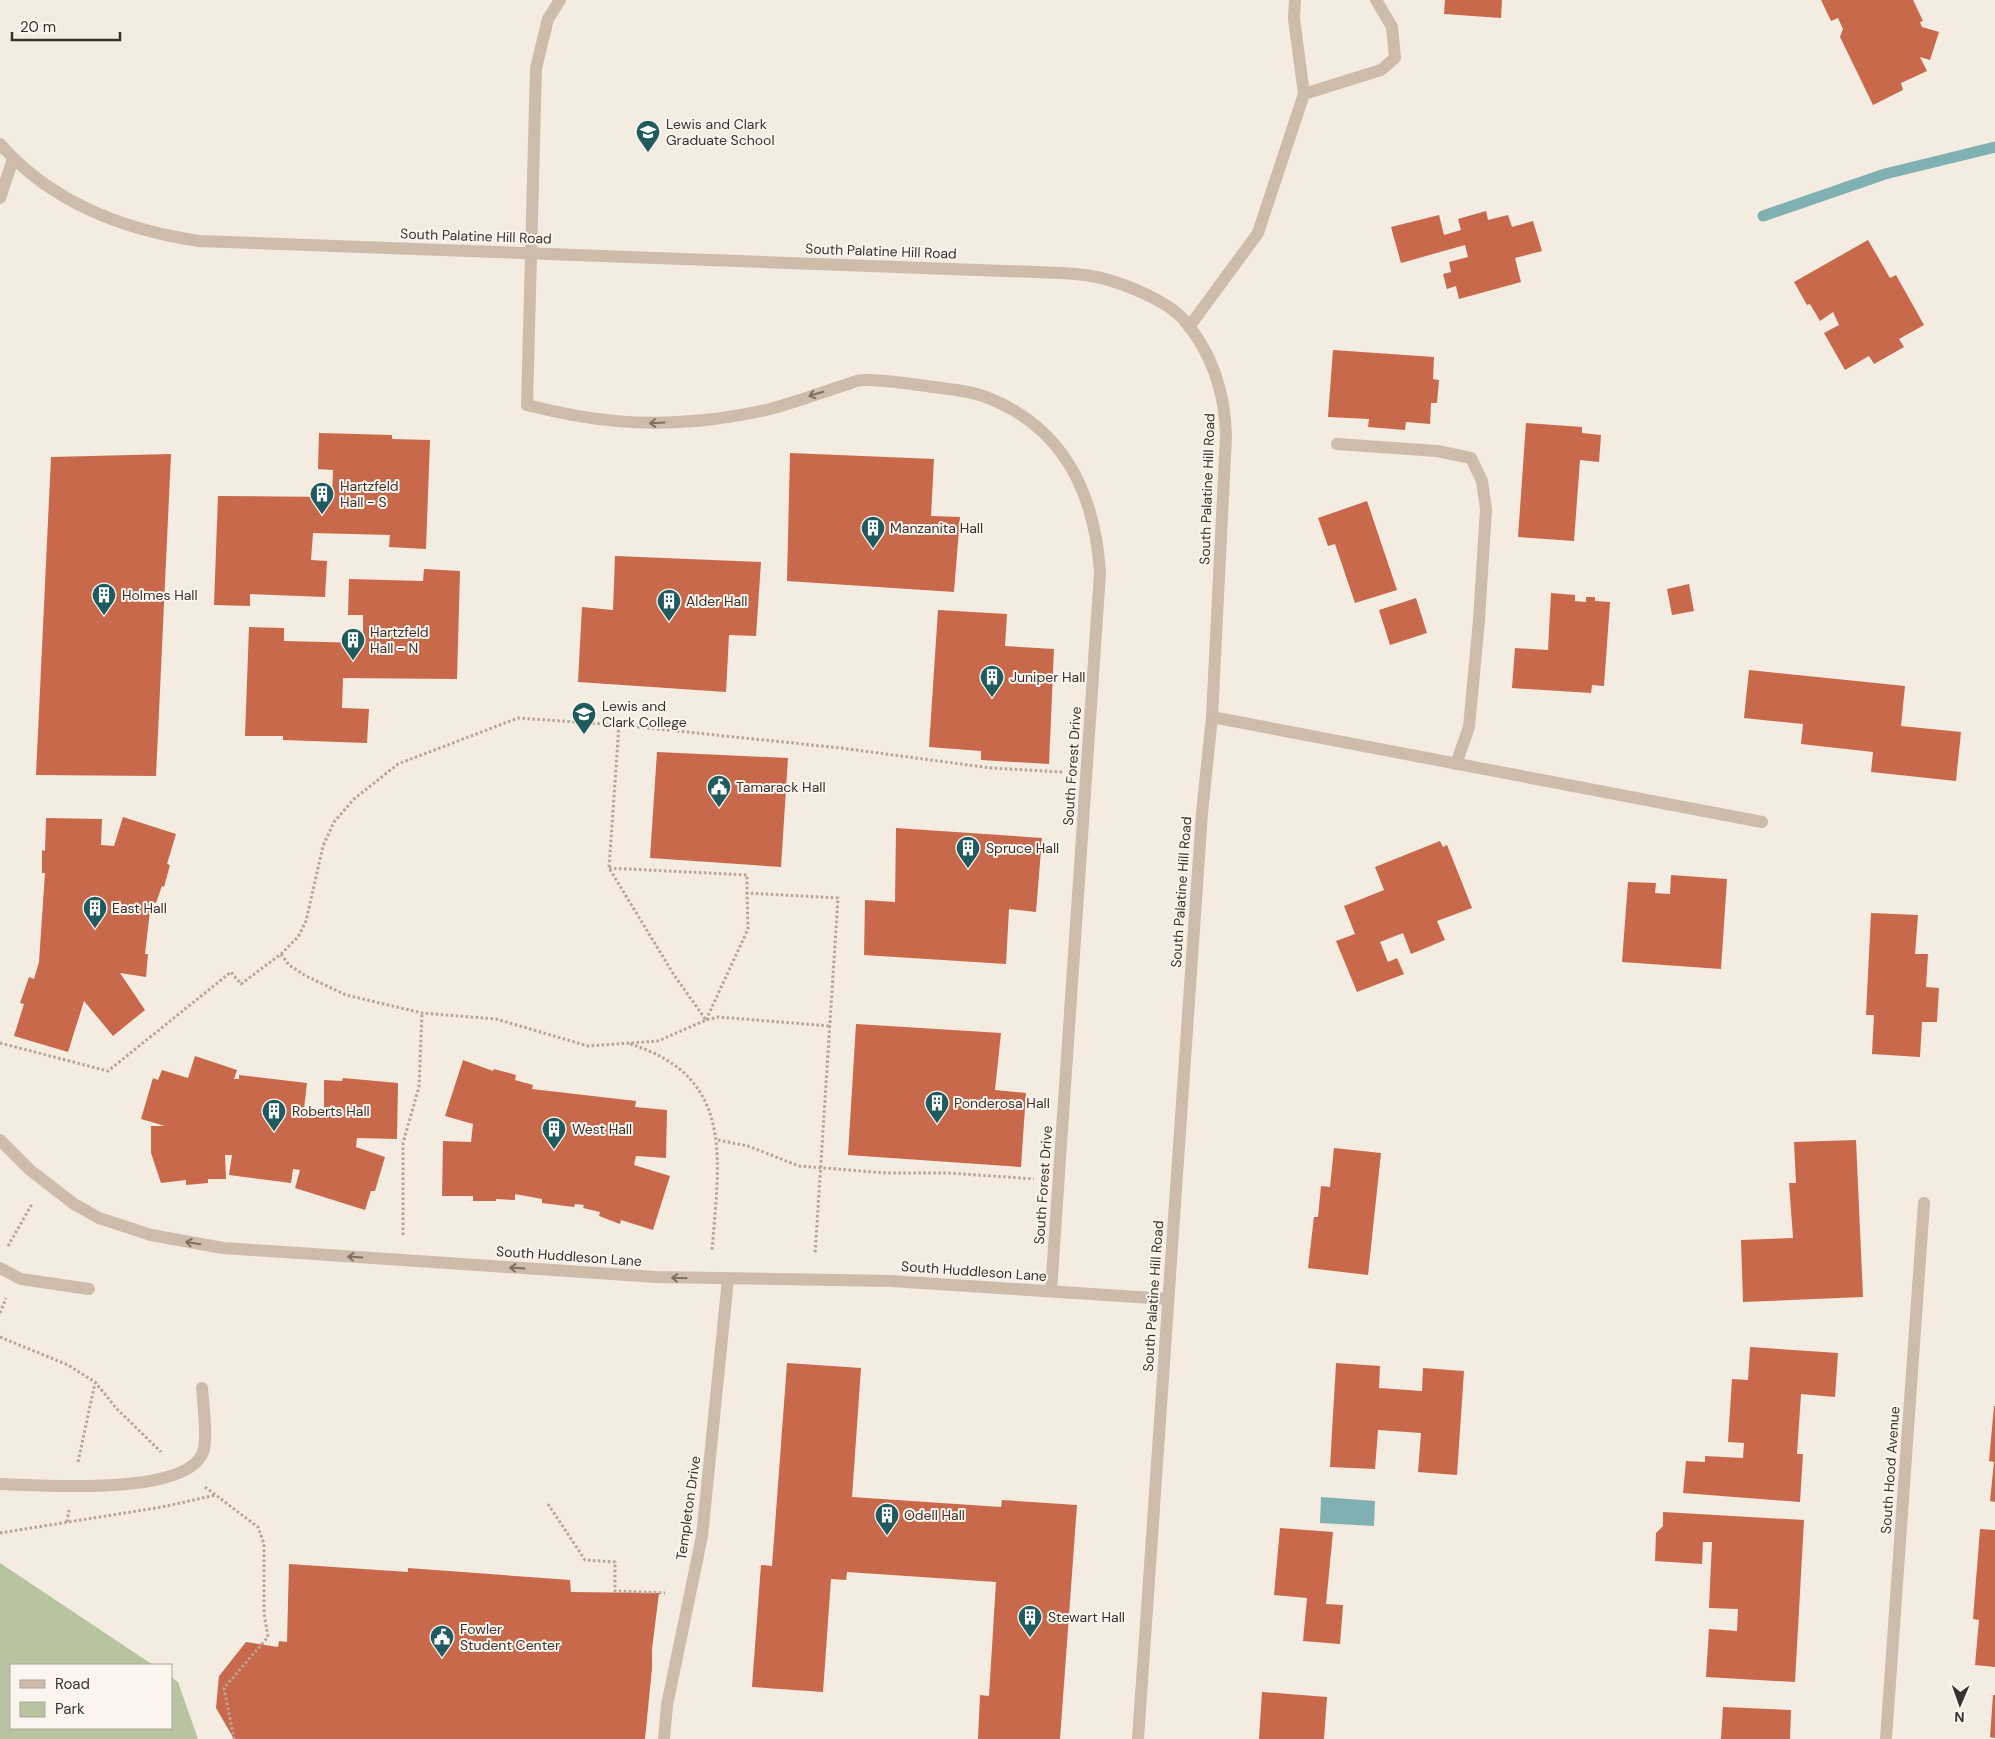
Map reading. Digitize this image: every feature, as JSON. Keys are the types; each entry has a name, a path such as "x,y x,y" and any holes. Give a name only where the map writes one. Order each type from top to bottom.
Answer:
{"street":[{"path":"530,253 536,68 548,19 560,0"},
{"path":"1189,327 1258,233 1304,94 1294,19 1295,0"},
{"path":"1304,94 1382,70 1395,58 1392,27 1376,0"},
{"name":"South Palatine Hill Road","path":"0,144 13,159 50,189 79,205 136,228 199,241 1092,276 1121,284 1163,304 1183,318 1204,349 1220,382 1226,406 1226,436 1212,716 1201,823 1138,1739"},
{"path":"0,164 13,159"},
{"path":"0,198 13,159"},
{"name":"South Forest Drive","path":"530,253 527,405 564,415 620,423 684,422 764,410 862,380 958,390 982,396 1006,406 1029,421 1055,444 1082,487 1092,512 1097,535 1100,573 1051,1291"},
{"path":"1337,444 1437,451 1471,458 1482,481 1486,509 1479,620 1469,727 1456,764"},
{"path":"1212,716 1762,822"},
{"name":"South Huddleson Lane","path":"0,1140 45,1182 86,1211 120,1227 182,1242 223,1248 656,1277 901,1281 1168,1300"},
{"name":"South Hood Avenue","path":"1886,1739 1924,1203"},
{"path":"2,1269 21,1279 89,1289"},
{"name":"Templeton Drive","path":"664,1739 667,1705 702,1536 728,1279"},
{"path":"0,1484 105,1487 143,1482 182,1472 196,1464 204,1452 202,1388"}],"path":[{"path":"0,1043 108,1071 231,972 241,984 281,954 298,937 306,921 323,846 334,822 354,799 398,764 518,718 619,725 841,748 991,768 1040,772"},
{"path":"619,725 609,868 674,975 706,1020"},
{"path":"609,868 747,875 748,929 706,1020"},
{"path":"747,893 838,898 813,1279"},
{"path":"281,954 289,965 306,976 346,995 422,1013 496,1019 588,1046 658,1041 706,1020 718,1017 830,1026"},
{"path":"403,1260 403,1143 419,1087 422,1013"},
{"path":"627,1043 642,1047 667,1060 692,1082 708,1103 718,1140 719,1153 709,1278"},
{"path":"718,1140 748,1146 788,1164 821,1168 1059,1180"},
{"path":"2,1269 5,1250 45,1182"},
{"path":"67,1522 72,1487 95,1382"},
{"path":"0,1533 162,1507 216,1495"},
{"path":"548,1504 585,1560 615,1562 615,1591 690,1596"},
{"path":"234,1739 224,1688 268,1637"}],"green space":[{"path":"0,1563 152,1664 10,1664 10,1729 172,1729 172,1678 178,1682 198,1739 0,1739"}],"water":[{"path":"1321,1497 1375,1501 1374,1526 1320,1523"}],"building":[{"path":"1445,0 1502,0 1501,18 1444,14"},
{"path":"1821,0 1913,0 1923,21 1920,22 1922,27 1939,32 1930,60 1920,57 1927,71 1901,83 1903,90 1873,105 1840,37 1843,29 1838,18 1831,21"},
{"path":"1486,211 1488,220 1508,215 1512,227 1533,221 1542,251 1515,258 1521,282 1459,299 1456,286 1447,289 1443,274 1451,272 1449,262 1468,257 1465,245 1401,263 1391,227 1439,215 1444,235 1461,230 1458,219"},
{"path":"1868,240 1890,278 1896,275 1924,325 1899,339 1904,347 1874,364 1869,356 1845,370 1824,333 1839,325 1833,312 1820,321 1810,304 1807,305 1794,282"},
{"path":"1333,350 1434,357 1433,379 1439,380 1437,403 1431,403 1430,424 1406,422 1405,430 1368,427 1369,419 1328,417"},
{"path":"1526,423 1582,427 1582,433 1601,435 1599,462 1580,460 1574,541 1518,537"},
{"name":"Hartzfeld Hall - S","path":"319,433 392,435 392,439 430,440 426,549 389,547 390,535 313,533 311,560 327,561 325,597 250,594 250,606 214,605 218,496 332,497 333,470 318,469"},
{"name":"Manzanita Hall","path":"790,453 934,459 931,516 960,517 954,592 787,581"},
{"name":"Holmes Hall","path":"171,454 156,776 36,775 51,457"},
{"path":"1367,501 1397,590 1355,603 1335,544 1328,546 1318,518"},
{"name":"Alder Hall","path":"615,556 761,562 756,636 729,635 726,692 578,682 582,607 613,610"},
{"name":"Hartzfeld Hall - N","path":"424,569 460,571 457,679 343,678 342,708 369,709 367,743 283,740 283,736 245,736 249,627 284,628 284,641 363,643 363,615 348,615 349,579 423,581"},
{"path":"1689,584 1694,611 1672,615 1667,589"},
{"path":"1551,593 1575,595 1575,601 1586,602 1586,597 1595,597 1595,601 1610,602 1604,686 1592,685 1591,693 1512,688 1515,648 1548,650"},
{"path":"1416,598 1427,633 1390,645 1379,610"},
{"name":"Juniper Hall","path":"938,610 1007,614 1005,646 1054,649 1049,764 981,760 981,751 929,747"},
{"path":"1749,670 1905,686 1901,726 1961,732 1956,781 1871,772 1873,752 1801,744 1803,724 1744,718"},
{"name":"Tamarack Hall","path":"657,752 788,758 781,867 650,858"},
{"name":"East Hall","path":"123,817 176,834 167,864 170,865 164,887 162,886 156,903 151,902 145,954 148,954 146,977 120,973 145,1010 113,1036 84,1001 68,1052 14,1036 24,1004 20,1003 29,977 34,979 39,962 45,873 42,873 42,850 45,851 46,818 102,819 101,845 114,846"},
{"name":"Spruce Hall","path":"896,828 1042,838 1036,912 1009,909 1006,964 864,955 865,900 895,902"},
{"path":"1440,841 1443,847 1447,845 1472,908 1437,921 1445,940 1411,954 1403,933 1380,942 1388,962 1397,958 1404,974 1357,992 1336,941 1355,934 1344,906 1384,890 1375,867"},
{"path":"1671,875 1727,879 1721,969 1622,962 1628,882 1656,883 1655,893 1670,894"},
{"path":"1871,913 1918,915 1915,954 1928,954 1926,987 1939,988 1937,1022 1922,1022 1920,1057 1872,1054 1874,1015 1866,1015"},
{"name":"Ponderosa Hall","path":"856,1024 1001,1033 995,1090 1026,1093 1021,1167 848,1155"},
{"name":"Roberts Hall","path":"195,1056 237,1070 234,1079 239,1079 239,1075 307,1083 304,1109 324,1112 324,1080 342,1081 343,1078 398,1083 397,1139 357,1138 356,1147 385,1157 375,1191 371,1191 365,1210 295,1188 300,1170 293,1169 291,1183 229,1175 232,1155 225,1155 226,1179 208,1179 208,1183 186,1185 186,1180 161,1183 151,1153 151,1126 165,1126 141,1119 153,1078 158,1080 162,1070 188,1078"},
{"name":"West Hall","path":"463,1060 493,1071 494,1069 516,1075 515,1080 533,1085 532,1089 636,1101 635,1107 667,1110 666,1158 636,1156 634,1165 670,1176 653,1230 621,1220 620,1224 599,1216 600,1212 583,1208 584,1205 575,1204 574,1207 542,1203 542,1199 515,1194 515,1200 496,1199 496,1201 473,1201 473,1196 442,1196 443,1141 471,1142 473,1124 445,1116"},
{"path":"1856,1140 1863,1297 1743,1302 1741,1240 1793,1238 1789,1183 1796,1183 1794,1142"},
{"path":"1334,1148 1381,1153 1368,1275 1308,1268 1314,1217 1318,1217 1321,1186 1330,1187"},
{"path":"1750,1347 1838,1353 1835,1397 1801,1394 1797,1454 1803,1454 1800,1502 1683,1493 1686,1461 1705,1462 1705,1456 1743,1458 1744,1443 1728,1442 1732,1379 1748,1380"},
{"name":"Odell Hall","path":"787,1363 861,1368 852,1497 1001,1507 1002,1500 1077,1505 1060,1739 978,1739 980,1695 989,1696 996,1582 847,1572 846,1580 831,1579 823,1692 752,1687 761,1565 772,1566"},
{"path":"1336,1363 1380,1366 1379,1388 1422,1391 1423,1368 1464,1371 1457,1475 1418,1472 1421,1433 1378,1430 1375,1469 1330,1467"},
{"path":"1995,1406 1995,1462 1989,1461"},
{"path":"1995,1462 1995,1502 1990,1501"},
{"path":"1663,1512 1804,1520 1795,1682 1706,1677 1709,1629 1737,1631 1738,1609 1709,1608 1712,1542 1703,1542 1702,1564 1655,1561 1656,1533 1663,1526"},
{"path":"1280,1528 1333,1532 1326,1604 1343,1605 1340,1644 1303,1641 1307,1598 1274,1595"},
{"path":"1980,1529 1995,1530 1995,1667 1975,1665 1979,1620 1973,1619"},
{"name":"Fowler Student Center","path":"289,1564 408,1572 408,1568 570,1580 571,1592 659,1593 652,1649 645,1739 234,1739 216,1708 219,1676 246,1642 278,1647 279,1641 287,1642"},
{"path":"1262,1692 1327,1697 1324,1739 1259,1739"},
{"path":"1993,1695 1995,1695 1995,1738 1990,1737"},
{"path":"1723,1707 1791,1710 1790,1739 1721,1739"}],"waterway":[{"path":"1763,216 1885,174 1995,147"}],"place":[{"name":"Lewis and Clark Graduate School","path":"648,153"},
{"name":"Hartzfeld Hall - S","path":"322,515"},
{"name":"Manzanita Hall","path":"873,549"},
{"name":"Holmes Hall","path":"104,616"},
{"name":"Alder Hall","path":"669,622"},
{"name":"Hartzfeld Hall - N","path":"353,661"},
{"name":"Juniper Hall","path":"992,698"},
{"name":"Lewis and Clark College","path":"584,735"},
{"name":"Tamarack Hall","path":"719,808"},
{"name":"Spruce Hall","path":"968,869"},
{"name":"East Hall","path":"95,929"},
{"name":"Ponderosa Hall","path":"937,1124"},
{"name":"Roberts Hall","path":"274,1132"},
{"name":"West Hall","path":"554,1150"},
{"name":"Odell Hall","path":"887,1536"},
{"name":"Stewart Hall","path":"1030,1638"},
{"name":"Fowler Student Center","path":"442,1658"}]}
